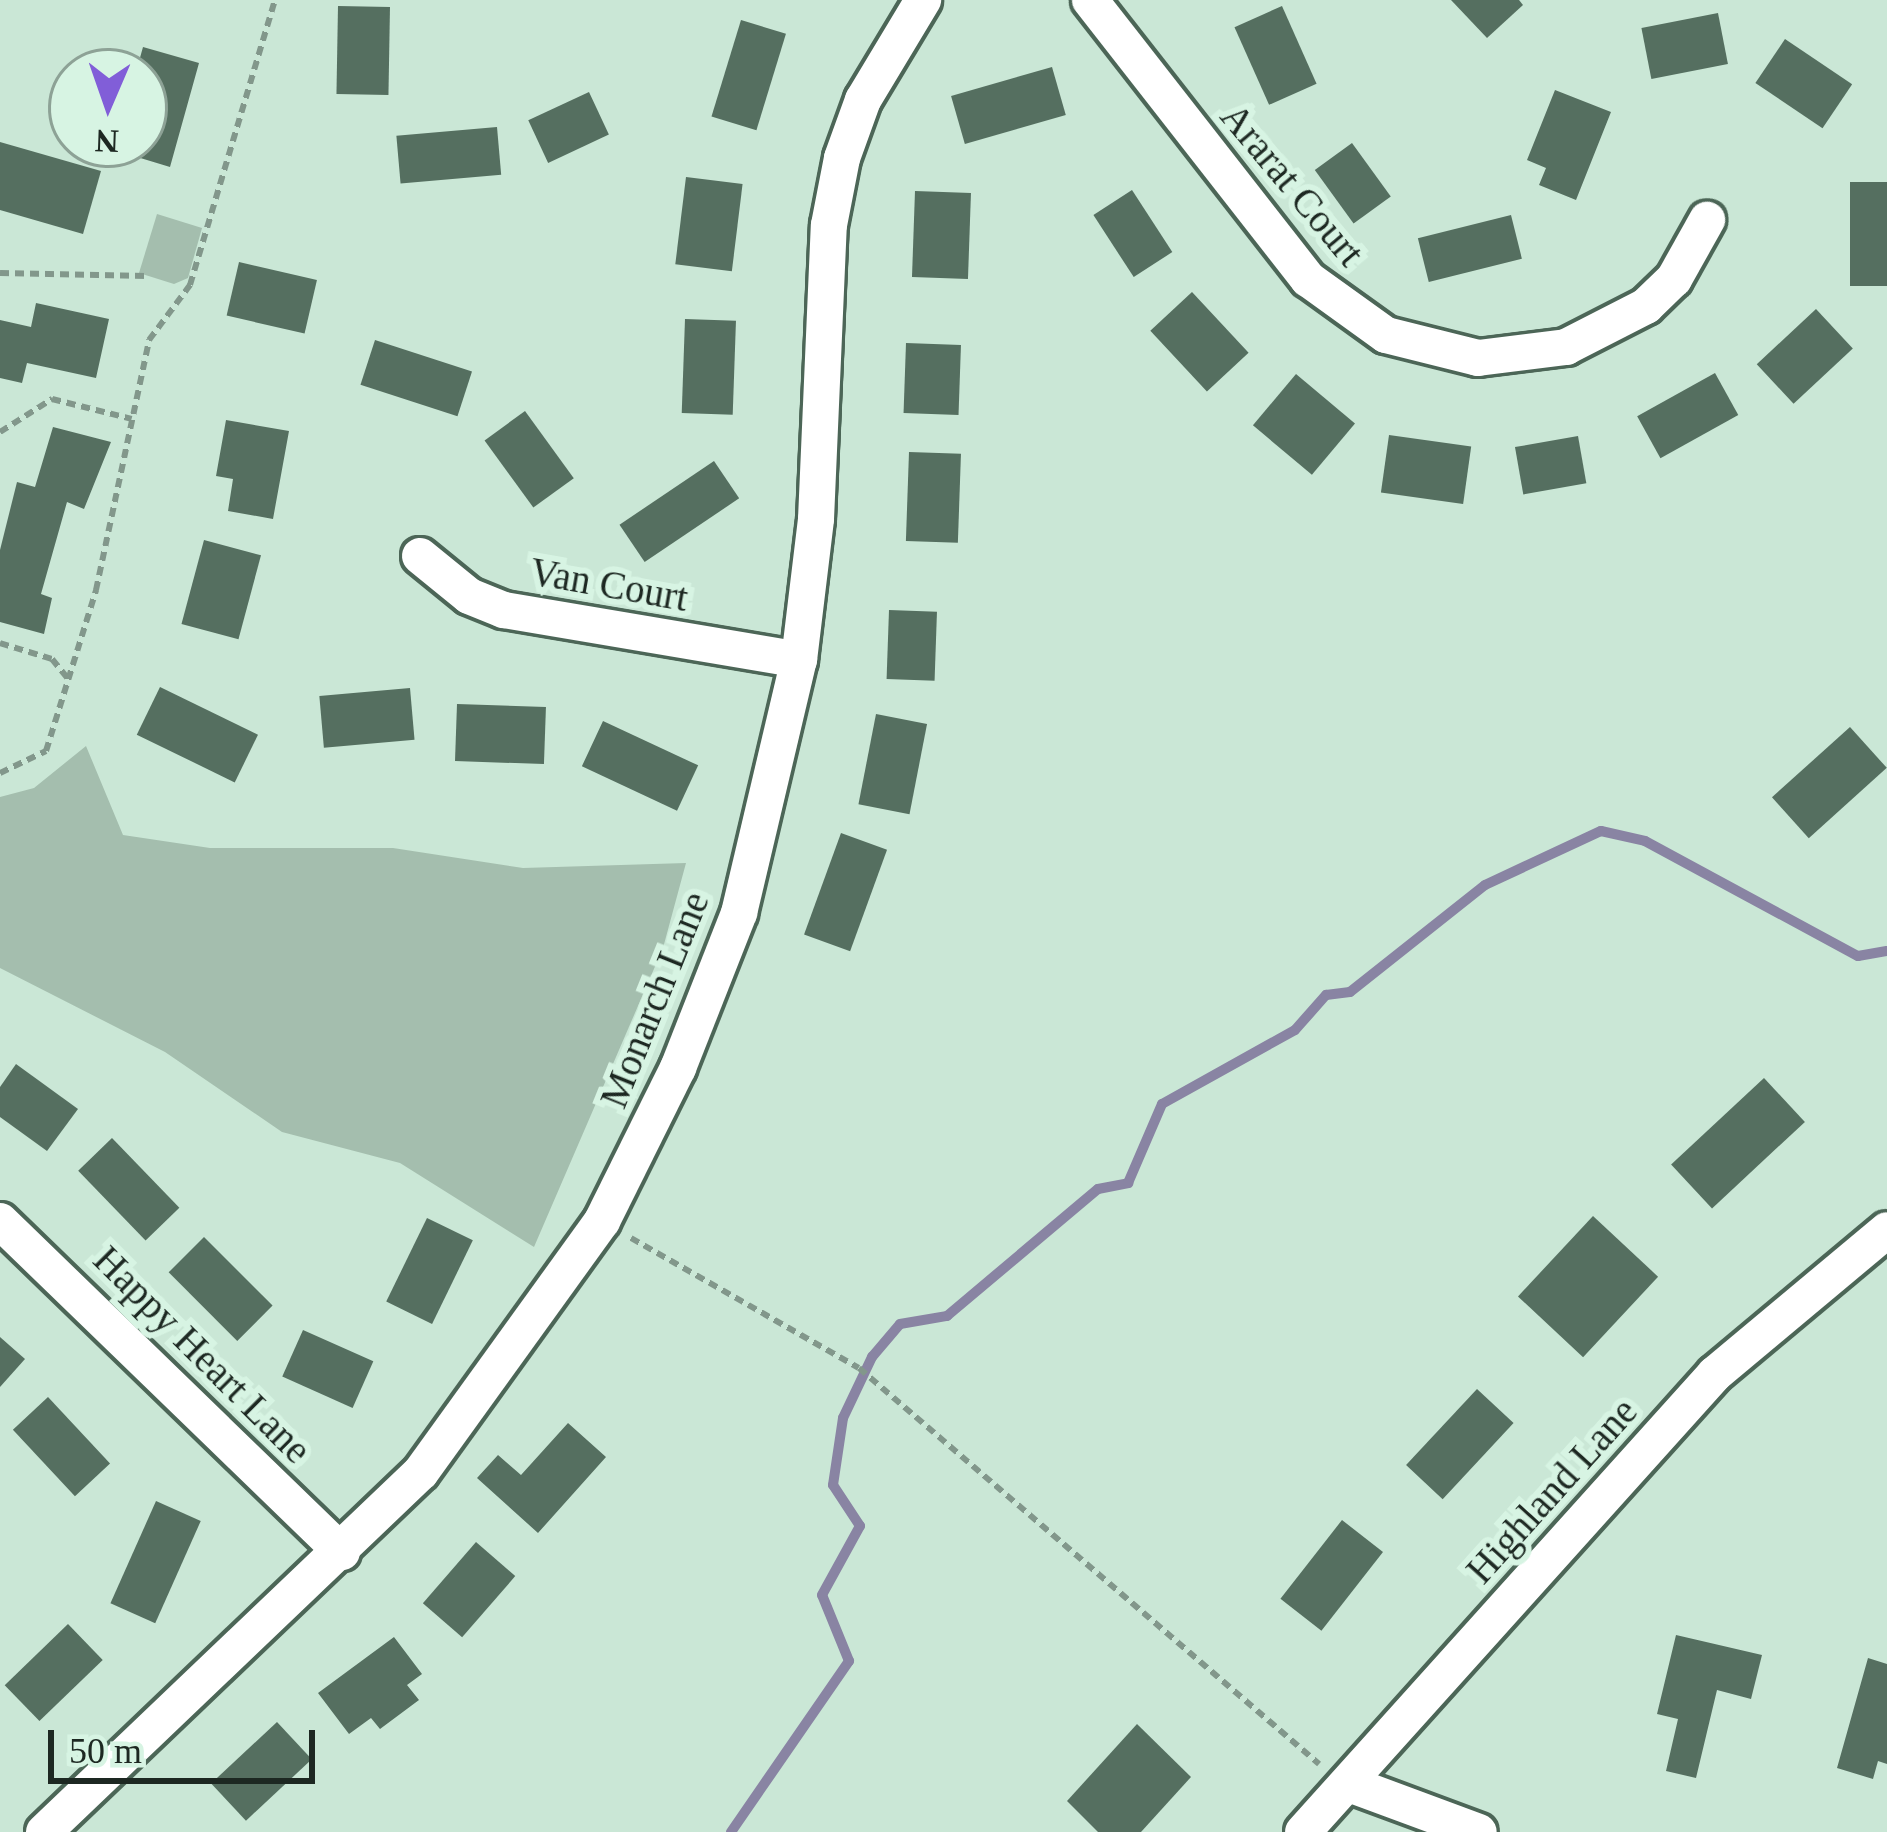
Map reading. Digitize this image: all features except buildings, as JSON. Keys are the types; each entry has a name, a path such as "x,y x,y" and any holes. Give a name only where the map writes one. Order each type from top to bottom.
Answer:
{"street":[{"name":"Monarch Lane","path":"44,1832 342,1552 490,1389 602,1222 739,913 800,660 817,519 829,225 863,100 923,0"},
{"name":"Ararat Court","path":"1090,0 1308,279 1345,312 1409,344 1520,357 1587,338 1674,279 1707,220"},
{"name":"Van Court","path":"420,556 469,596 504,610 800,660"},
{"name":"Happy Heart Lane","path":"0,1221 342,1552"},
{"name":"Highland Lane","path":"1304,1832 1352,1785 1715,1374 1887,1230"},
{"path":"1352,1785 1479,1832"}],"path":[{"path":"0,773 46,751 69,680 149,340 190,285 275,0"},
{"path":"0,273 147,276"},
{"path":"0,432 52,399 132,419"},
{"path":"0,644 52,658 69,680"},
{"path":"602,1222 859,1368 1305,1755 1352,1785"}],"green space":[{"path":"157,214 202,228 188,278 174,284 139,273"},
{"path":"86,746 123,835 210,848 393,848 523,868 686,863 663,948 534,1247 400,1163 282,1132 165,1052 0,968 0,797 34,788"}],"waterway":[{"path":"731,1832 849,1661 822,1595 860,1526 833,1485 843,1418 872,1357 900,1324 947,1316 1098,1189 1128,1183 1162,1104 1295,1030 1326,995 1350,992 1485,885 1601,831 1645,841 1858,956 1887,951"}]}
